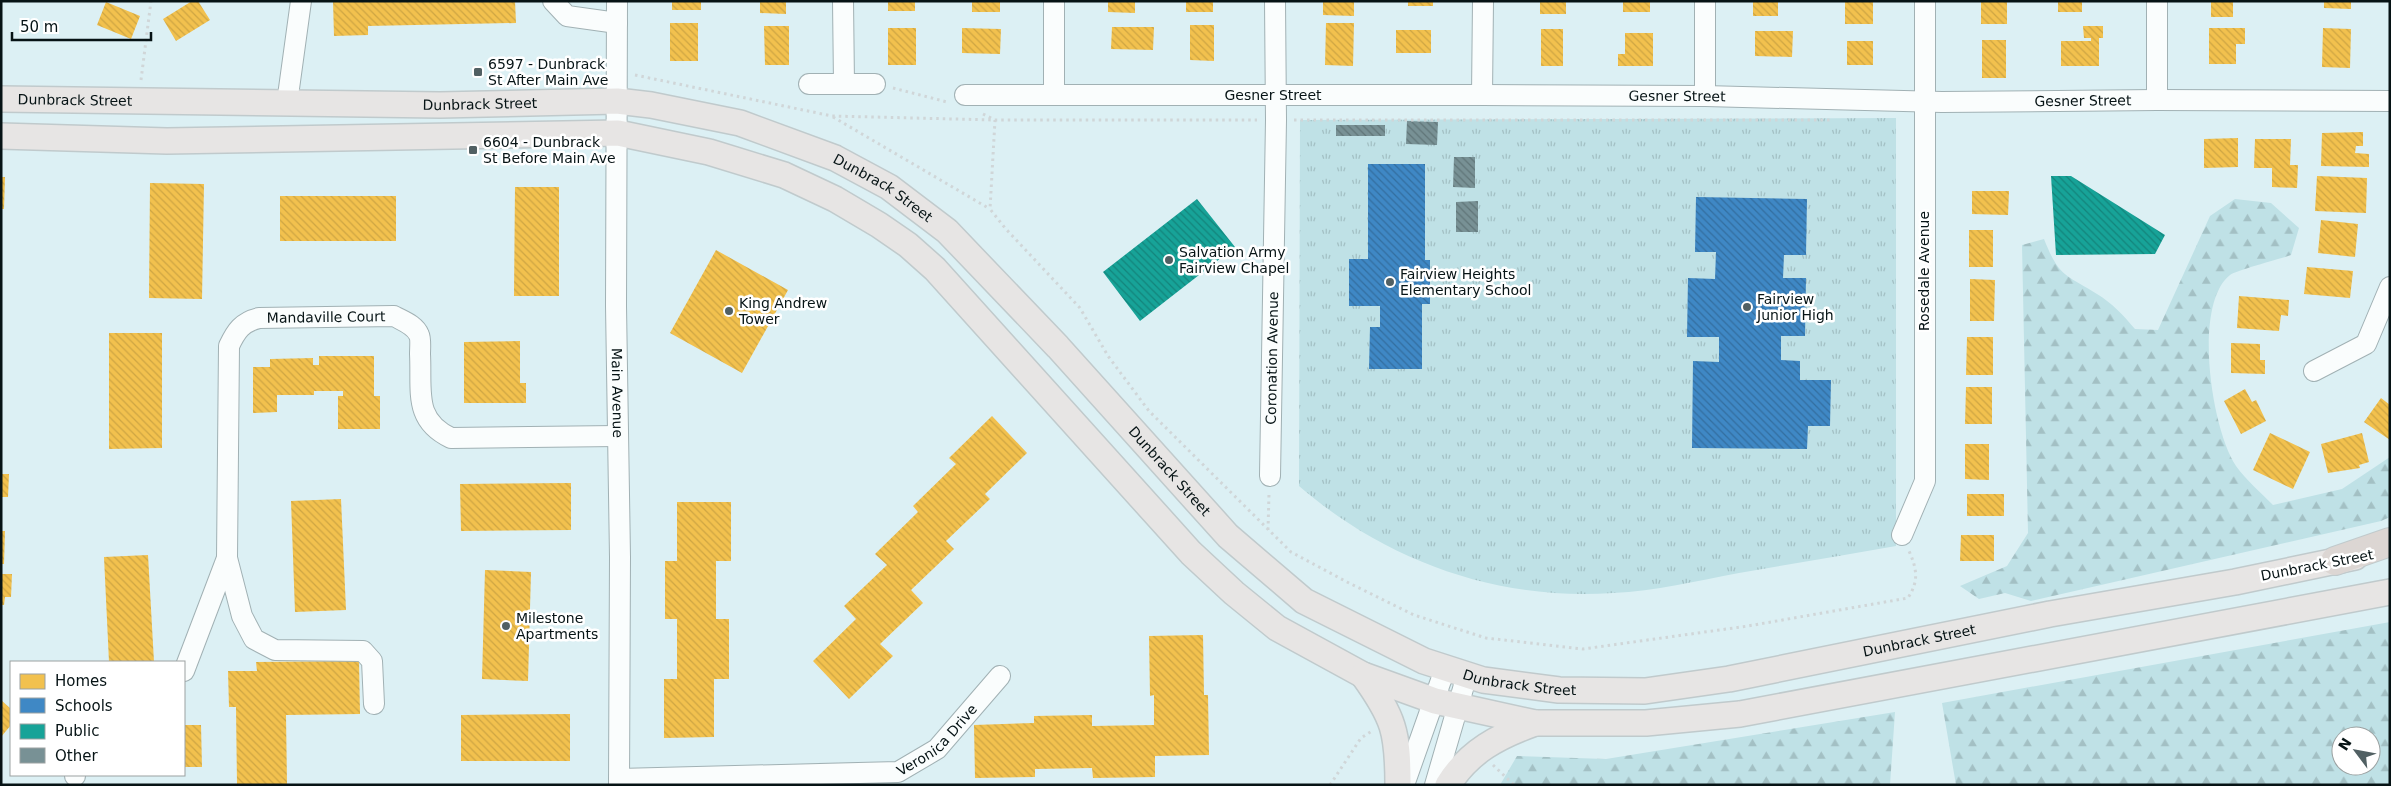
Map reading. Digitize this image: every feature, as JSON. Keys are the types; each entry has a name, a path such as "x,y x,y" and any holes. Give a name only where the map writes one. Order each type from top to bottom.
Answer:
{"highway":[{"path":"2335,561 2390,542"}],"main road":[{"name":"Dunbrack Street","path":"1,99 440,106 617,101 651,105 740,123 835,158 889,187 946,231 1058,347 1228,536 1304,601 1377,639 1456,672 1512,685 1559,690 1645,691 1729,679 2040,616 2235,582 2390,551"},
{"path":"1,136 167,140 618,133 709,152 784,175 835,199 908,245 935,269 1191,553 1234,593 1277,628 1363,675 1446,704 1535,722 1646,723 1740,714 2390,592"},
{"path":"1363,675 1383,702 1392,723 1398,746 1398,785"},
{"path":"1448,785 1464,762 1491,741 1535,722"}],"street":[{"path":"287,103 300,1"},
{"path":"553,1 567,16 617,23"},
{"name":"Main Avenue","path":"617,1 620,557 619,782"},
{"path":"843,1 844,84"},
{"path":"1054,1 1054,94"},
{"name":"Coronation Avenue","path":"1270,476 1275,1"},
{"path":"1482,94 1483,1"},
{"path":"1705,1 1705,96"},
{"name":"Rosedale Avenue","path":"1902,535 1925,481 1924,1"},
{"path":"2157,1 2157,100"},
{"path":"809,84 875,84"},
{"name":"Gesner Street","path":"964,103 1054,94 1705,96 1924,102 2390,101"},
{"path":"2314,371 2366,344 2390,287"},
{"name":"Mandaville Court","path":"227,558 228,346 236,331 247,321 258,318 394,316 410,324 420,335 423,413 432,427 451,438 618,436"},
{"path":"185,668 227,558"},
{"path":"227,558 242,616 254,639 275,650 363,651 372,661 374,704"},
{"path":"1435,785 1446,704 1456,672"},
{"name":"Veronica Drive","path":"619,782 898,772 937,748 1000,676"},
{"path":"1404,785 1446,704"}],"path":[{"path":"138,100 151,1"},
{"path":"875,84 964,103 995,120 990,209"},
{"path":"832,116 990,209 1005,228 1080,308 1108,356 1149,411 1268,530 1291,552 1414,615 1486,638 1583,649 1748,626 1908,598 1915,587 1917,569 1902,535"},
{"path":"1268,530 1270,476"},
{"path":"1330,785 1361,738 1374,729"},
{"path":"1488,759 1514,785"}],"green space":[{"path":"1896,118 1896,546 1644,590 1570,594 1527,590 1445,571 1406,555 1368,535 1333,512 1299,486 1300,120"},
{"path":"2235,199 2271,203 2299,228 2291,255 2234,273 2230,275 2218,290 2212,313 2209,339 2210,369 2214,398 2227,449 2240,471 2273,505 2342,489 2390,457 2390,517 2381,521 2031,601 2005,593 1979,599 1960,586 2007,566 2028,533 2022,245 2044,239 2054,261 2070,278 2108,301 2135,329 2158,330 2210,216"},
{"path":"2390,622 2390,785 1956,785 1942,703"},
{"path":"1895,712 1890,785 1500,785 1517,756 1606,759"}],"building: Homes":[{"path":"192,1 198,1 210,20 176,41 163,19"},
{"path":"333,1 515,1 516,23 368,26 368,35 334,36"},
{"path":"672,1 701,1 701,10 672,10"},
{"path":"760,1 786,1 786,14 760,13"},
{"path":"888,1 915,1 915,11 888,11"},
{"path":"972,1 1000,1 1000,12 972,12"},
{"path":"1108,1 1135,1 1135,13 1108,12"},
{"path":"1186,1 1213,1 1213,12 1186,12"},
{"path":"1323,1 1354,1 1354,16 1323,15"},
{"path":"1408,1 1433,1 1433,6 1408,6"},
{"path":"1540,1 1566,1 1566,14 1540,14"},
{"path":"1623,1 1650,1 1650,12 1623,12"},
{"path":"1753,1 1778,1 1778,16 1753,16"},
{"path":"1845,1 1873,1 1873,24 1845,24"},
{"path":"1981,1 2007,1 2007,24 1981,24"},
{"path":"2058,1 2082,1 2082,12 2058,12"},
{"path":"2211,1 2233,1 2233,17 2211,17"},
{"path":"2324,1 2351,1 2351,9 2324,8"},
{"path":"106,2 140,16 131,39 97,25"},
{"path":"670,23 698,23 698,61 670,61"},
{"path":"1326,23 1354,23 1353,66 1325,65"},
{"path":"1190,25 1214,25 1214,61 1190,60"},
{"path":"764,26 789,26 789,65 765,65"},
{"path":"2083,26 2103,26 2103,38 2099,38 2099,66 2061,66 2061,41 2091,41 2091,38 2084,38"},
{"path":"1112,27 1154,27 1153,50 1111,49"},
{"path":"888,28 916,28 916,65 888,65"},
{"path":"962,28 1001,29 1000,54 962,53"},
{"path":"2209,28 2245,28 2245,44 2236,44 2236,64 2209,64"},
{"path":"2323,28 2351,29 2350,68 2322,67"},
{"path":"1541,29 1563,29 1563,66 1541,66"},
{"path":"1396,30 1431,30 1431,53 1396,53"},
{"path":"1755,31 1793,31 1792,57 1755,56"},
{"path":"1625,33 1653,33 1653,66 1618,66 1618,54 1625,54"},
{"path":"1982,40 2006,40 2006,78 1982,78"},
{"path":"1847,41 1873,41 1873,65 1847,65"},
{"path":"2363,132 2363,146 2356,146 2355,153 2369,154 2369,167 2321,166 2322,133"},
{"path":"2238,138 2238,167 2204,168 2204,139"},
{"path":"2255,139 2291,139 2290,165 2298,165 2297,188 2272,187 2272,168 2254,168"},
{"path":"2317,176 2367,178 2366,213 2315,211"},
{"path":"1,177 5,177 4,209 1,209"},
{"path":"150,183 204,184 202,299 149,298"},
{"path":"515,187 559,187 559,296 514,296"},
{"path":"1972,191 2009,191 2008,215 1972,214"},
{"path":"280,196 396,196 396,241 280,241"},
{"path":"2321,220 2358,224 2355,257 2318,253"},
{"path":"1969,230 1993,230 1993,267 1969,267"},
{"name":"King Andrew Tower","path":"716,250 788,290 742,373 670,333"},
{"path":"2307,267 2353,271 2350,298 2304,294"},
{"path":"1970,279 1995,280 1994,321 1970,321"},
{"path":"2239,296 2289,300 2288,316 2281,315 2279,331 2237,328"},
{"path":"109,333 162,333 162,448 109,449"},
{"path":"1967,337 1993,337 1993,375 1966,375"},
{"path":"520,341 520,383 526,383 526,403 464,403 464,342"},
{"path":"2231,343 2260,344 2260,360 2265,360 2265,374 2231,373"},
{"path":"319,356 374,356 374,396 380,396 380,429 338,429 338,396 343,396 343,391 314,391 314,395 277,395 277,412 253,413 253,367 270,367 270,359 313,358 313,365 319,365"},
{"path":"1966,387 1992,387 1992,424 1965,424"},
{"path":"2245,389 2252,402 2256,400 2266,421 2241,434 2224,401"},
{"path":"2381,398 2390,405 2390,440 2364,422"},
{"path":"992,416 1027,453 985,494 990,499 946,541 954,549 911,590 923,603 880,644 893,656 849,699 813,661 856,619 844,606 887,565 875,554 918,512 913,506 956,464 949,458"},
{"path":"2270,433 2310,452 2293,489 2253,470"},
{"path":"2362,433 2369,462 2359,465 2360,468 2328,473 2321,444"},
{"path":"1965,444 1989,444 1989,480 1965,479"},
{"path":"1,474 9,474 8,497 1,497"},
{"path":"571,483 571,530 461,531 460,484"},
{"path":"1967,494 2004,494 2004,516 1967,516"},
{"path":"341,499 346,610 295,612 291,501"},
{"path":"677,502 731,502 731,561 716,561 716,619 729,619 729,679 714,679 714,737 664,738 664,679 677,679 677,619 665,619 665,561 677,561"},
{"path":"1,531 5,531 4,564 1,564"},
{"path":"1961,535 1994,535 1994,561 1960,561"},
{"path":"148,555 154,661 109,661 104,557"},
{"name":"Milestone Apartments","path":"485,570 531,572 528,681 482,679"},
{"path":"1,574 12,574 11,597 5,597 4,605 1,605"},
{"path":"1203,635 1204,695 1208,695 1209,755 1155,756 1155,777 1093,778 1092,768 1035,769 1035,777 975,778 974,725 1034,723 1034,716 1092,715 1092,726 1154,725 1154,695 1150,696 1149,636"},
{"path":"359,661 360,714 286,715 287,784 237,785 236,707 229,707 228,671 257,671 256,662"},
{"path":"1,700 10,708 10,726 1,737"},
{"path":"570,714 570,761 461,761 461,715"},
{"path":"185,725 201,725 202,767 185,767"}],"building: Schools":[{"name":"Fairview Heights Elementary School","path":"1368,164 1425,164 1425,260 1430,260 1430,304 1422,304 1422,369 1369,369 1370,327 1380,327 1380,306 1349,306 1349,259 1368,259"},
{"name":"Fairview Junior High","path":"1696,197 1807,199 1806,255 1784,255 1783,278 1806,278 1805,336 1781,336 1781,360 1800,361 1800,380 1831,380 1830,426 1808,426 1807,449 1692,448 1693,361 1719,362 1719,337 1687,337 1688,278 1715,279 1716,252 1695,252"}],"building: Public":[{"path":"2051,176 2071,176 2165,235 2155,254 2056,255"},
{"name":"Salvation Army Fairview Chapel","path":"1197,199 1235,247 1140,321 1103,272"}],"building: Other":[{"path":"1407,121 1438,122 1437,145 1406,144"},
{"path":"1336,125 1385,125 1385,136 1336,136"},
{"path":"1454,157 1475,157 1475,188 1453,187"},
{"path":"1478,201 1478,232 1456,232 1456,202"}],"place":[{"name":"6597 - Dunbrack St After Main Ave","path":"478,72"},
{"name":"6604 - Dunbrack St Before Main Ave","path":"473,150"},
{"name":"Salvation Army Fairview Chapel","path":"1169,260"},
{"name":"Fairview Heights Elementary School","path":"1390,282"},
{"name":"Fairview Junior High","path":"1747,307"},
{"name":"King Andrew Tower","path":"729,311"},
{"name":"Milestone Apartments","path":"506,626"}]}
